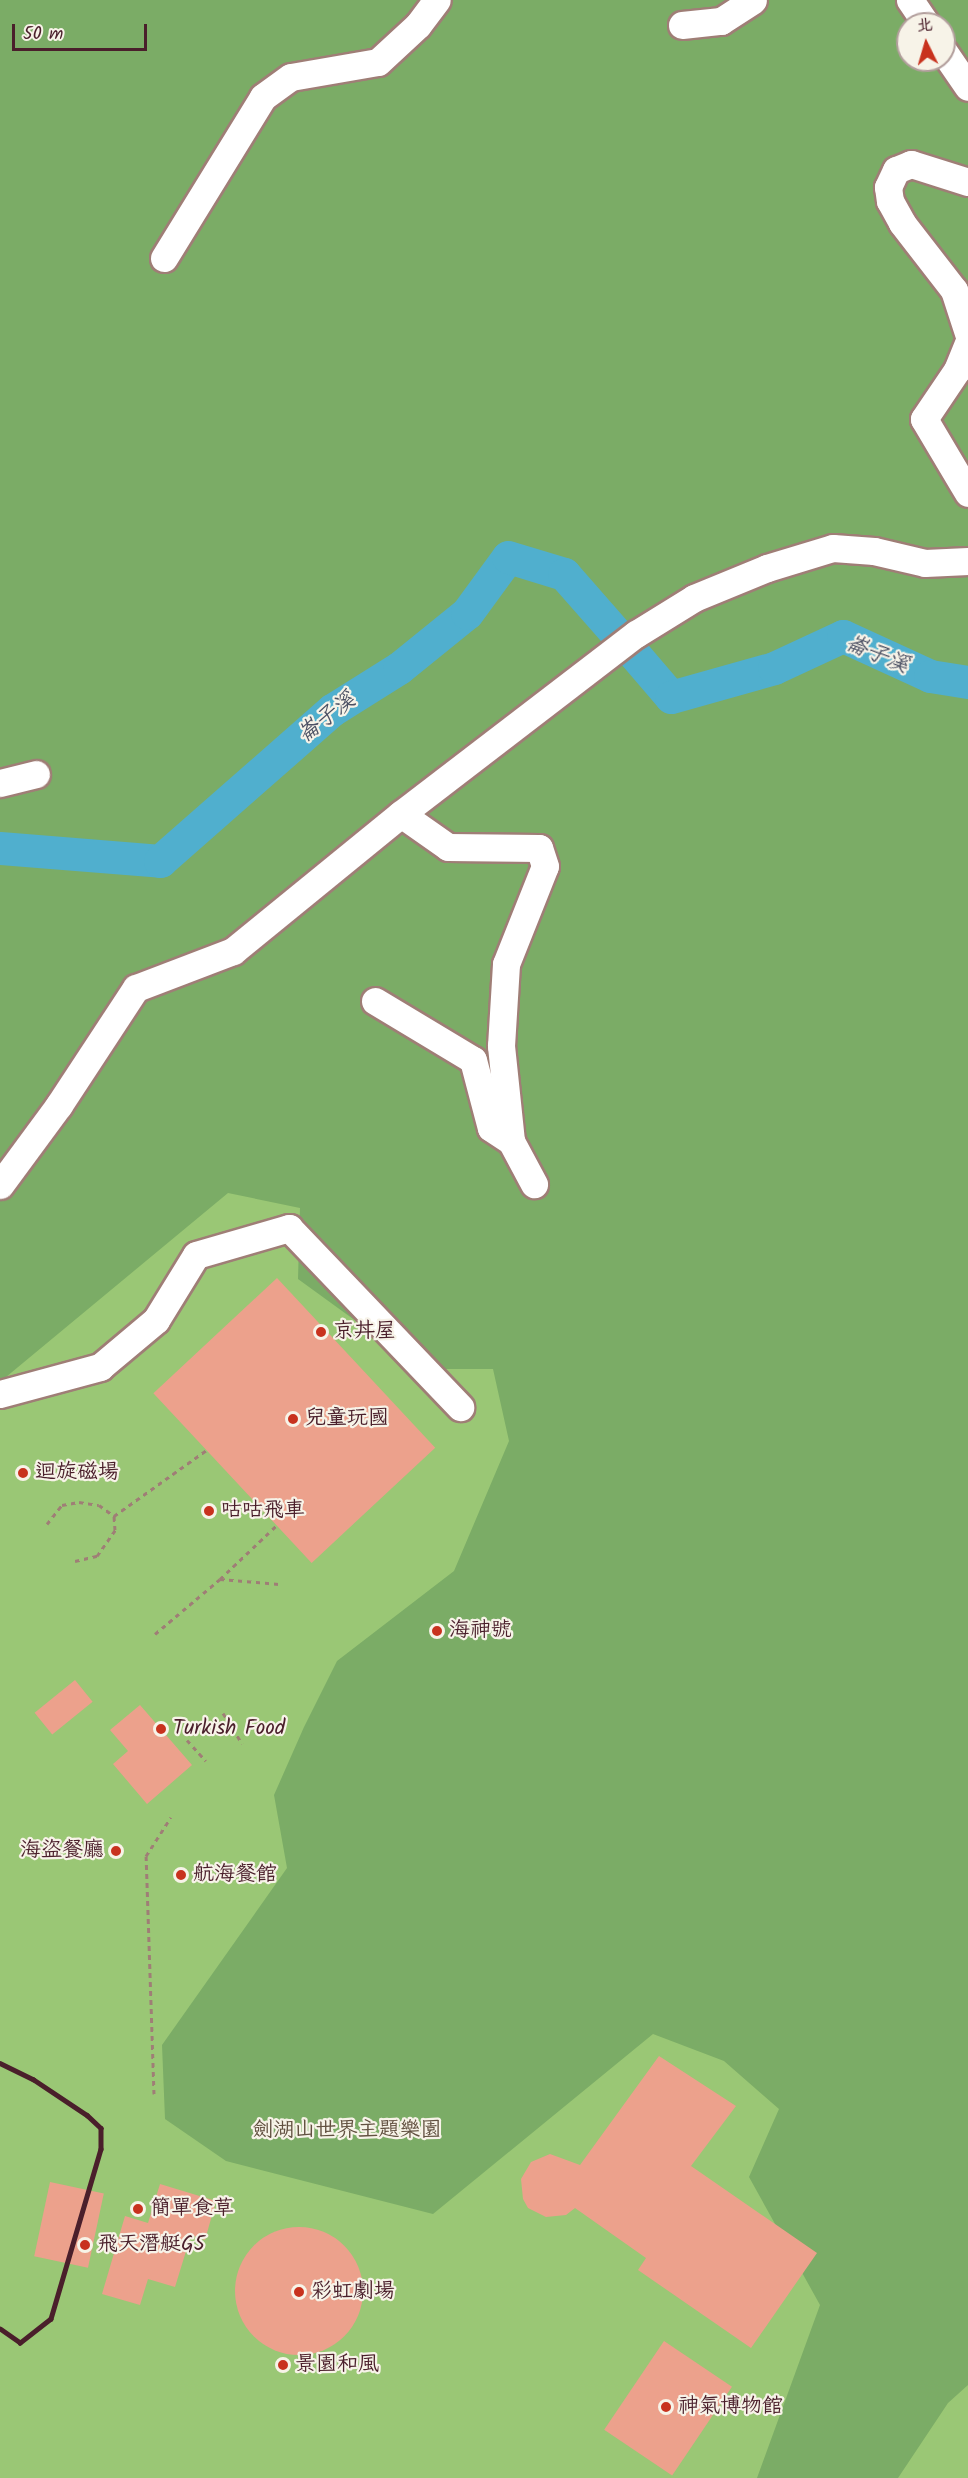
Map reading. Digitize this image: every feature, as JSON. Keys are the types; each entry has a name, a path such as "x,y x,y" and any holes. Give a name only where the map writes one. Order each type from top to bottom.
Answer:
{"street":[{"path":"164,258 263,98 291,77 378,62 418,25 437,0"},
{"path":"682,25 721,21 753,0"},
{"path":"956,70 968,87"},
{"path":"968,182 911,164 896,170 888,187 890,201 902,223 954,290 968,333"},
{"path":"968,343 957,370 924,419 968,493"},
{"path":"0,1185 59,1106 136,988 233,951 401,814 636,634 694,598 767,568 833,548 874,551 926,563 968,561"},
{"path":"0,783 36,774"},
{"path":"401,814 448,847 539,848 545,866 506,964 501,1046 511,1141 534,1184"},
{"path":"375,1001 473,1060 490,1128 511,1141"},
{"path":"0,1394 100,1366 156,1320 196,1255 289,1228 460,1407"}],"path":[{"path":"75,1561 97,1556 110,1541 114,1516 208,1449"},
{"path":"47,1524 62,1505 79,1502 99,1505 114,1516"},
{"path":"155,1634 220,1579 277,1525"},
{"path":"220,1579 279,1584"},
{"path":"223,1713 242,1743"},
{"path":"187,1740 206,1761"},
{"path":"154,2094 146,1856 171,1817"}],"green space":[{"path":"0,0 968,0 968,2385 948,2403 898,2478 757,2478 820,2305 749,2177 779,2109 724,2061 653,2034 433,2214 226,2161 165,2119 162,2045 287,1868 274,1795 337,1661 454,1571 509,1441 493,1369 422,1369 298,1279 300,1208 228,1193 0,1382"},
{"name":"劍湖山世界主題樂園","path":"410,837 968,2029 968,2478 0,2478 0,1253"}],"building":[{"name":"兒童玩國","path":"277,1278 435,1448 312,1563 153,1393"},
{"path":"75,1680 93,1702 52,1734 35,1713"},
{"path":"140,1705 192,1765 147,1804 113,1764 128,1751 110,1730"},
{"path":"659,2056 736,2106 691,2166 817,2253 751,2348 638,2270 646,2258 575,2208 566,2215 546,2217 528,2208 523,2199 521,2179 531,2162 550,2154 580,2165"},
{"path":"50,2182 104,2193 88,2268 34,2256"},
{"path":"160,2184 216,2201 205,2240 191,2235 175,2287 148,2279 140,2305 102,2294 125,2216 148,2223"},
{"name":"彩虹劇場","path":"299,2227 323,2232 344,2246 358,2267 363,2291 358,2315 344,2336 323,2350 299,2355 275,2350 254,2336 240,2315 235,2291 240,2267 254,2246 275,2232"},
{"name":"神氣博物館","path":"664,2341 732,2387 672,2476 604,2430"}],"waterway":[{"name":"崙子溪","path":"0,848 160,861 332,710 399,668 467,613 508,557 564,574 615,632"},
{"name":"崙子溪","path":"635,655 671,697 774,668 843,636 930,676 968,682"}],"railway":[{"path":"0,2063 33,2079 87,2115 101,2128 101,2149 51,2319 20,2343 0,2329"}],"place":[{"name":"京丼屋","path":"321,1332"},
{"name":"兒童玩國","path":"293,1419"},
{"name":"迴旋磁場","path":"23,1473"},
{"name":"咕咕飛車","path":"209,1511"},
{"name":"海神號","path":"437,1631"},
{"name":"Turkish Food","path":"161,1729"},
{"name":"海盜餐廳","path":"116,1851"},
{"name":"航海餐館","path":"181,1875"},
{"name":"簡單食草","path":"138,2209"},
{"name":"飛天潛艇G5","path":"85,2245"},
{"name":"彩虹劇場","path":"299,2292"},
{"name":"景園和風","path":"283,2365"},
{"name":"神氣博物館","path":"666,2407"}]}
